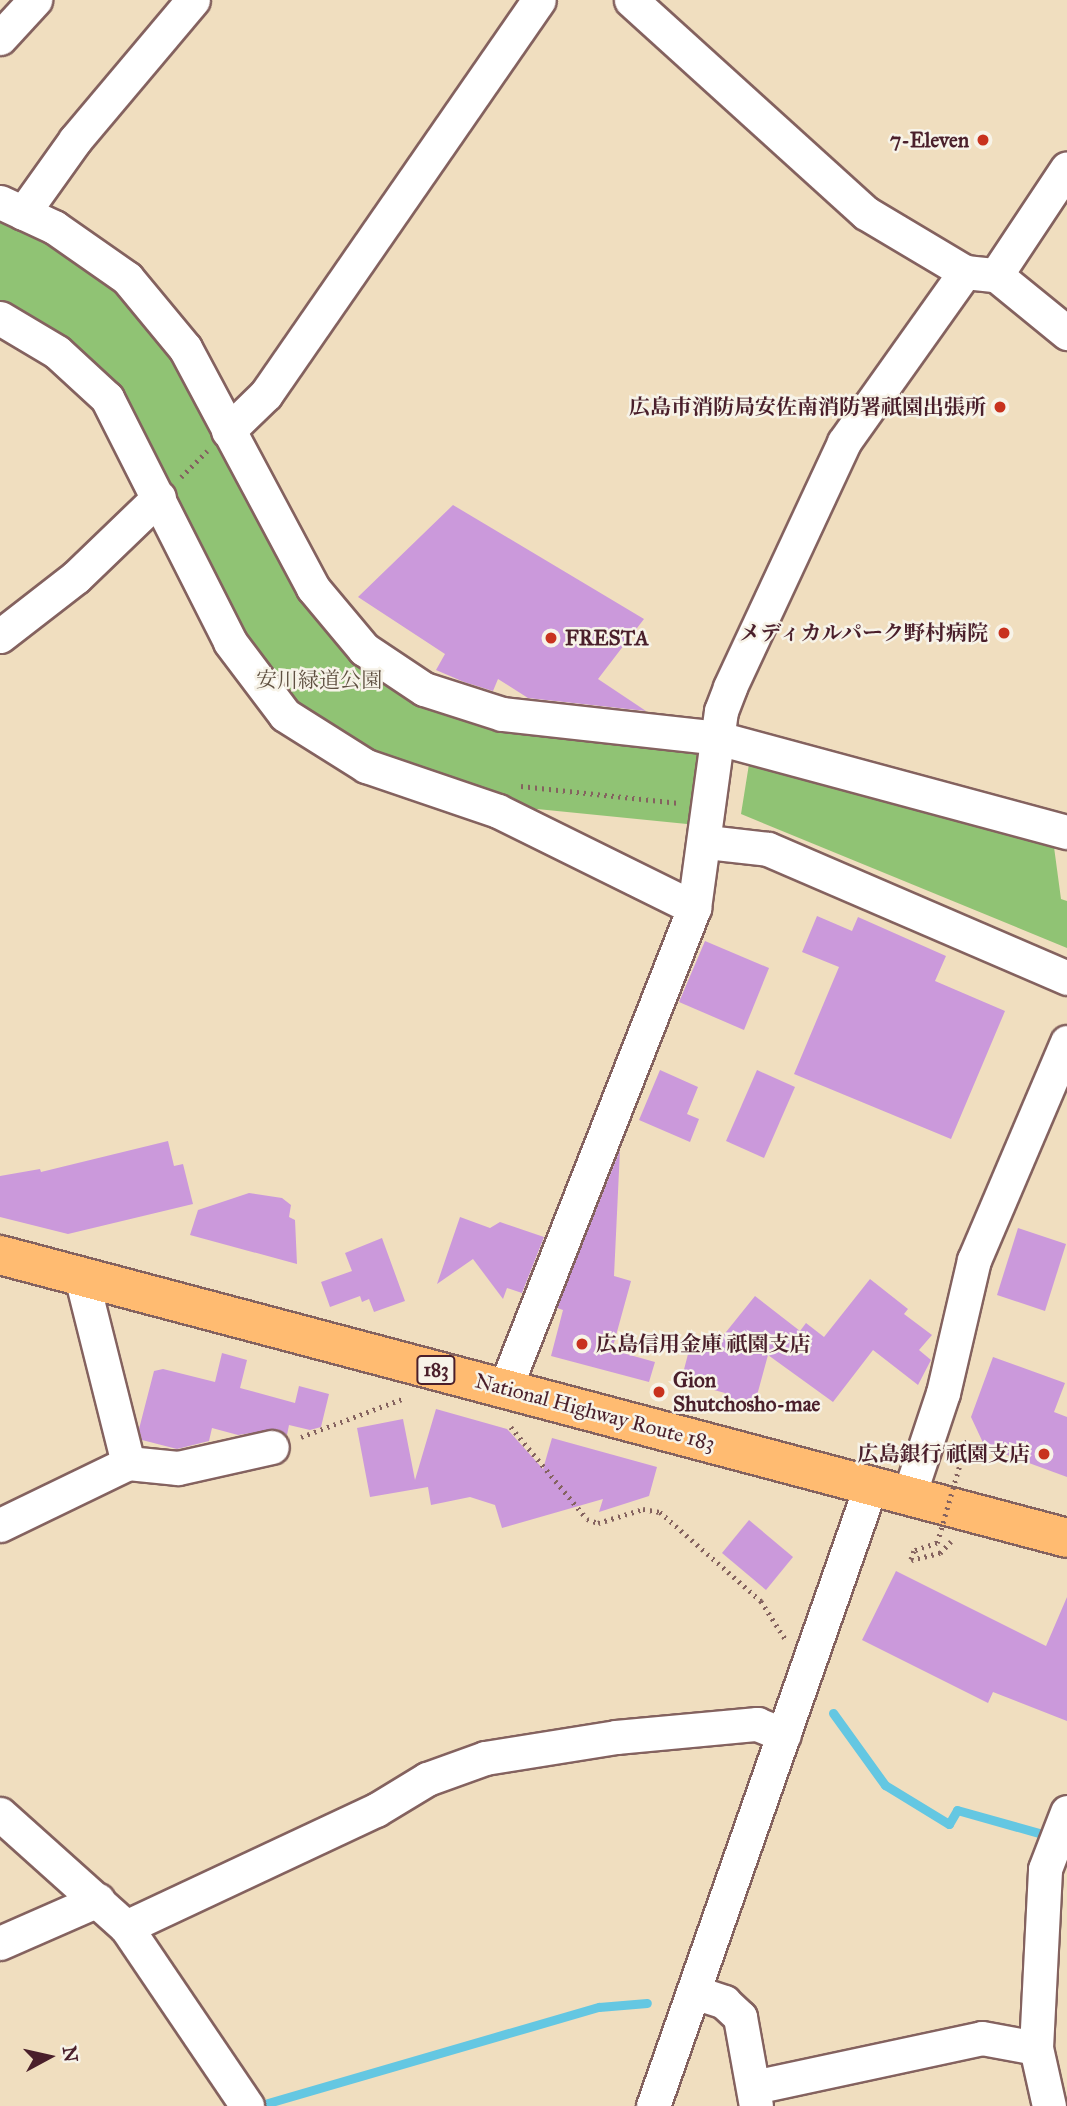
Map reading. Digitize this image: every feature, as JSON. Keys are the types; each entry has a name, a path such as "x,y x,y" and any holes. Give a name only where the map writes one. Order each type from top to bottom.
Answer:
{"highway":[{"name":"National Highway Route 183","path":"0,1255 81,1276 507,1406 872,1485 1067,1538"}],"street":[{"path":"0,38 35,0"},
{"path":"193,0 75,140 12,208 54,227 127,278 185,348 313,588 364,649 424,689 502,714 718,738 1067,832"},
{"path":"228,432 266,394 539,0"},
{"path":"631,0 866,213 980,273 1067,333"},
{"path":"507,1406 694,908 707,842 718,738 730,687 844,442 1067,168"},
{"path":"0,318 57,352 107,397 230,642 285,715 366,766 498,811 694,908"},
{"path":"0,636 76,577 159,498"},
{"path":"707,842 768,849 1067,978"},
{"path":"1028,944 1067,960"},
{"path":"909,1495 943,1393 974,1260 1067,1042"},
{"path":"81,1276 128,1463"},
{"path":"0,1525 128,1463 178,1468 272,1447"},
{"path":"653,2106 872,1485"},
{"path":"126,1927 376,1810 427,1779 485,1758 616,1737 757,1724 783,1735"},
{"path":"1049,2106 1036,2048 1045,1869 1067,1812"},
{"path":"0,1814 126,1927 247,2106"},
{"path":"0,1943 98,1900"},
{"path":"694,1992 724,2002 740,2017 755,2096 982,2038 1036,2048"}],"path":[{"path":"159,498 228,432"},
{"path":"510,785 682,803"},
{"path":"272,1447 409,1397"},
{"path":"507,1406 587,1519 598,1523 643,1508 660,1512 761,1601 787,1641"},
{"path":"951,1541 940,1553 911,1560 914,1551 937,1543 967,1440"}],"green space":[{"name":"安川緑道公園","path":"0,218 27,230 117,289 178,367 273,550 344,646 426,704 700,747 697,825 527,808 383,762 287,710 222,605 115,396 0,307"},
{"path":"749,764 1054,847 1061,899 1067,901 1067,948 741,814"}],"building":[{"path":"453,505 644,619 598,679 646,711 528,698 498,679 493,691 464,682 436,670 445,654 358,597"},
{"path":"817,916 852,931 858,917 946,956 935,981 1005,1011 951,1139 794,1074 839,967 802,952"},
{"path":"705,941 769,968 744,1030 679,1002"},
{"path":"660,1070 698,1087 687,1114 699,1119 690,1142 639,1120"},
{"path":"757,1070 795,1087 764,1158 726,1141"},
{"path":"168,1141 174,1166 183,1164 193,1204 68,1234 0,1217 0,1176 40,1169 41,1172"},
{"path":"620,1150 614,1276 631,1281 612,1350 655,1362 649,1382 551,1356 563,1310 557,1308"},
{"path":"249,1193 282,1198 291,1205 289,1217 295,1220 297,1264 190,1235 198,1210"},
{"path":"460,1217 490,1228 500,1222 544,1237 522,1293 507,1288 503,1299 473,1259 437,1284"},
{"path":"1018,1228 1066,1244 1045,1311 997,1295"},
{"path":"382,1238 405,1301 374,1312 369,1299 362,1302 360,1296 330,1307 321,1282 352,1271 345,1253"},
{"path":"870,1279 908,1309 904,1314 932,1335 919,1350 931,1360 918,1385 873,1350 833,1402 768,1355 753,1410 722,1401 725,1393 681,1381 693,1335 718,1342 755,1296 800,1331 806,1323 824,1337"},
{"path":"222,1353 247,1360 240,1388 295,1403 299,1386 329,1394 321,1427 310,1430 289,1425 287,1435 277,1429 238,1435 212,1428 209,1441 177,1449 142,1440 139,1429 154,1371 163,1369 215,1382"},
{"path":"993,1357 1065,1383 1054,1412 1067,1417 1067,1477 985,1447 971,1417"},
{"path":"436,1409 507,1429 543,1469 552,1438 657,1467 649,1496 599,1512 603,1499 502,1528 495,1505 470,1497 431,1505 428,1487 370,1497 357,1428 403,1419 415,1480"},
{"path":"749,1520 793,1557 766,1590 722,1553"},
{"path":"896,1571 1046,1646 1067,1597 1067,1721 993,1692 988,1703 862,1640"}],"waterway":[{"path":"833,1713 885,1785 949,1824 957,1810 1046,1835"},
{"path":"261,2105 599,2007 647,2003"}],"place":[{"name":"7-Eleven","path":"983,140"},
{"name":"広島市消防局安佐南消防署祇園出張所","path":"1000,407"},
{"name":"メディカルパーク野村病院","path":"1004,633"},
{"name":"FRESTA","path":"551,638"},
{"name":"広島信用金庫 祇園支店","path":"582,1344"},
{"name":"Gion Shutchosho-mae","path":"659,1392"},
{"name":"広島銀行 祇園支店","path":"1044,1454"}]}
